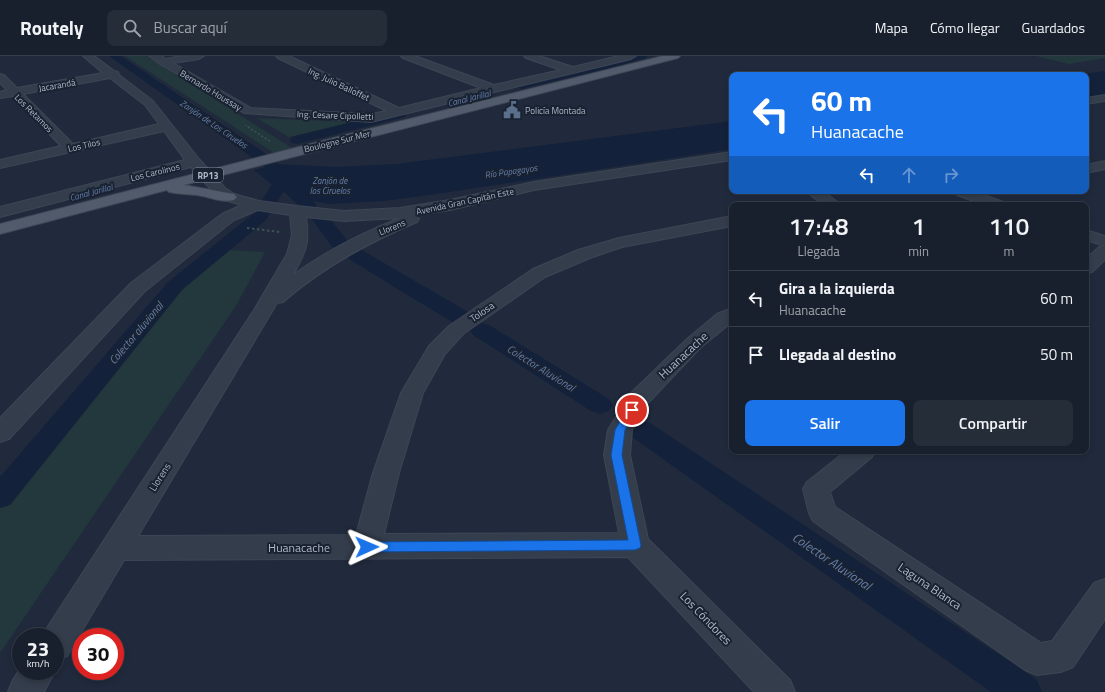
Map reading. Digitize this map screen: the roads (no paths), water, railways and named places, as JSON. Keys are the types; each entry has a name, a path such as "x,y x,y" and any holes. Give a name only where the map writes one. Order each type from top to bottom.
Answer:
{"main road":[{"name":"Boulogne Sur Mer","path":"0,230 239,167 674,56"},
{"path":"239,167 233,182 240,201"},
{"path":"151,190 183,189 240,201"}],"street":[{"path":"88,56 114,74 149,102 206,176 240,201"},
{"path":"159,59 199,56"},
{"name":"Ing. Julio Balloffet","path":"281,56 397,112"},
{"path":"406,56 493,89"},
{"path":"529,56 572,70"},
{"name":"Ing. Cesare Cipolletti","path":"248,111 371,118 631,56"},
{"name":"Bernardo Houssay","path":"159,59 248,111"},
{"name":"Jacarandá","path":"0,95 114,74"},
{"name":"Los Retamos","path":"0,77 14,93 70,148"},
{"path":"1089,101 1105,98"},
{"name":"Los Tilos","path":"0,164 168,126"},
{"name":"Avenida Gran Capitán Este","path":"240,201 291,210 344,216 400,213 450,205 534,186 729,156"},
{"name":"Los Carolinos","path":"0,212 194,162"},
{"path":"1089,168 1105,165"},
{"path":"816,194 824,202"},
{"path":"967,194 990,202"},
{"path":"0,433 138,287 228,217 240,201"},
{"path":"191,245 208,226 217,212 218,204 240,201"},
{"name":"Llorens","path":"264,310 288,287 307,273 358,242 395,225 450,205"},
{"name":"Llorens","path":"64,630 264,310 296,254 300,235 291,210"},
{"path":"344,216 358,242"},
{"name":"Tolosa","path":"367,547 386,473 412,394 436,351 456,330 539,273 584,254 619,243 729,222"},
{"path":"1089,236 1105,241"},
{"path":"1089,265 1105,251"},
{"name":"Huanacache","path":"115,548 635,545 616,455 620,430 638,399 694,343 729,316"},
{"name":"Laguna Blanca","path":"859,454 816,489 823,513 1038,659 1061,656 1105,593"},
{"name":"Los Cóndores","path":"635,545 778,692"},
{"path":"25,692 32,680"}],"water":[{"path":"1105,71 1105,96 1089,99 1089,73"},
{"name":"Zanjón de los Ciruelos","path":"729,121 729,149 383,201 329,204 290,196 271,184 254,170 278,164 335,167 396,164"}],"waterway":[{"name":"Zanjón de Los Ciruelos","path":"114,56 270,163 282,181"},
{"name":"Canal Jarillal","path":"521,85 606,66 642,56"},
{"name":"Canal Jarillal","path":"297,140 400,114"},
{"name":"Colector aluvional","path":"0,497 175,286 260,216 282,181"},
{"name":"Zanjón de Los Ciruelos","path":"282,181 309,205"},
{"name":"Colector Aluvional","path":"320,218 339,243"},
{"name":"Colector Aluvional","path":"353,253 411,289 462,318"},
{"name":"Colector Aluvional","path":"481,330 600,405"},
{"name":"Colector Aluvional","path":"641,430 1023,692"}],"place":[{"name":"Policía Montada","path":"512,110"}],"water label":[{"name":"Río Papagayos","path":"511,171"}]}
